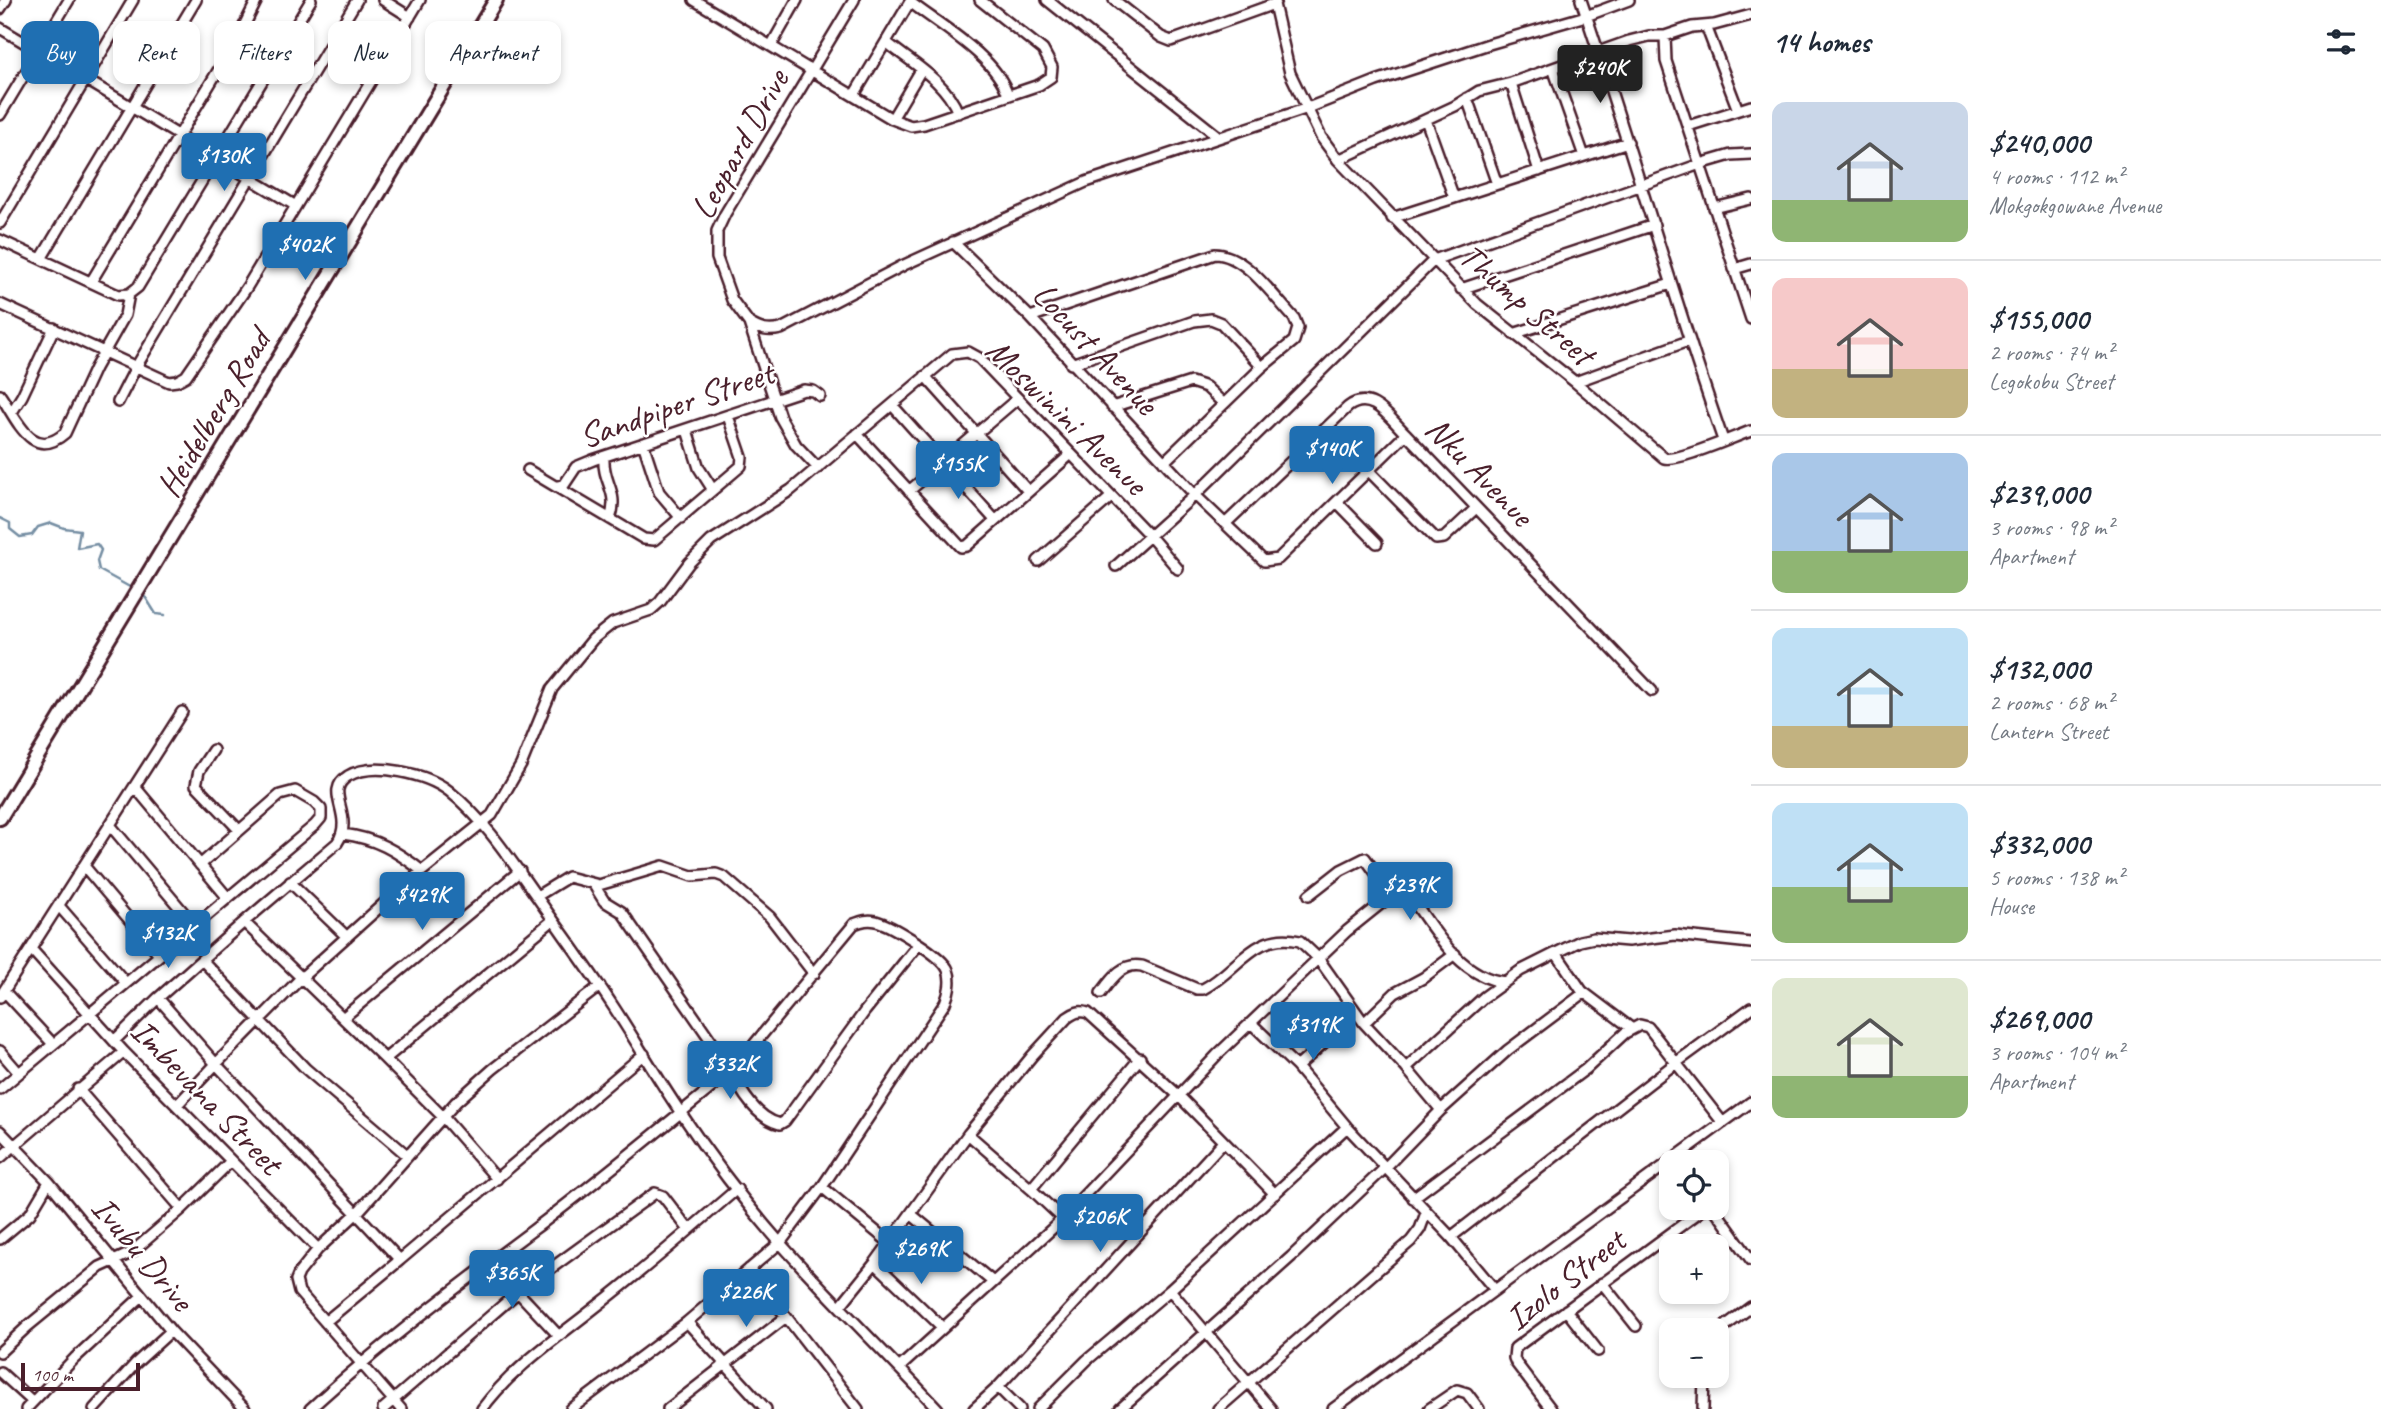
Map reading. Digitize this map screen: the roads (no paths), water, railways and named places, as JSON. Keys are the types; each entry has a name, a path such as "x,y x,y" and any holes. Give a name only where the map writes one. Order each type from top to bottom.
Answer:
{"main road":[{"name":"Heidelberg Road","path":"0,818 496,0"}],"street":[{"path":"0,9 6,0"},
{"path":"56,21 69,0"},
{"path":"99,56 133,0"},
{"path":"41,259 196,0"},
{"path":"91,282 251,15 257,0"},
{"path":"0,240 118,295 129,294 138,287 311,0"},
{"path":"118,402 136,367 358,0"},
{"path":"383,0 410,17"},
{"path":"1,308 54,328 169,382 186,376 247,287 420,0"},
{"path":"694,0 892,119 917,126 1045,82 1051,77 1052,67 1043,50 980,0"},
{"path":"771,46 796,3 783,0"},
{"name":"Leopard Drive","path":"818,468 788,433 774,401 749,323 732,300 717,258 717,231 854,0"},
{"path":"1047,0 1219,137"},
{"path":"1115,0 1161,37 1171,41 1275,2"},
{"path":"1581,0 1642,186 1688,341 1723,440"},
{"path":"749,323 760,329 781,329 953,242 1086,182 1308,108 1376,81 1586,16 1629,0"},
{"path":"854,94 911,1 990,64 1002,80 1008,95"},
{"name":"Thump Street","path":"1275,2 1290,73 1321,137 1338,160 1461,289 1664,458 1678,458 1751,432"},
{"path":"1338,160 1455,107 1479,91 1511,83 1641,38 1665,36 1692,27 1751,15"},
{"path":"1706,26 1738,110"},
{"path":"0,28 21,41"},
{"path":"1665,36 1666,61 1751,319"},
{"path":"886,42 947,91 958,113"},
{"path":"1553,68 1584,156"},
{"path":"892,119 921,70"},
{"path":"0,115 21,80"},
{"path":"1511,83 1539,170"},
{"path":"0,223 82,84"},
{"path":"93,84 296,206"},
{"path":"1467,98 1497,184"},
{"path":"1688,126 1751,106"},
{"path":"1426,120 1454,198"},
{"path":"1392,218 1628,142"},
{"path":"1116,566 1195,495 1434,260 1700,164 1731,155 1751,154"},
{"path":"1714,208 1751,199"},
{"path":"1461,289 1654,225"},
{"name":"Locust Avenue","path":"953,242 1030,317 1195,495 1260,558 1269,562 1278,559 1337,502"},
{"path":"1030,317 1214,254 1235,258 1247,268 1297,323 1294,341 1262,367 1164,462"},
{"path":"1734,269 1751,264"},
{"path":"1513,334 1671,284"},
{"path":"0,395 28,437 43,444 58,439 65,433 125,315 129,294"},
{"path":"1071,364 1194,321 1211,319 1222,323 1262,367"},
{"path":"12,412 54,328"},
{"path":"1574,382 1688,341"},
{"name":"Moswinini Avenue","path":"177,1105 301,978 501,803 521,765 552,689 593,639 613,622 651,610 689,563 711,541 780,498 952,355 968,352 979,358 1149,535 1178,569"},
{"path":"925,376 1028,491"},
{"path":"1112,407 1191,382 1206,387 1224,404"},
{"name":"Sandpiper Street","path":"558,486 564,485 576,467 643,443 804,390 813,391 820,396"},
{"path":"909,491 1017,399"},
{"name":"Nku Avenue","path":"1225,524 1353,403 1374,403 1652,691"},
{"path":"892,405 995,520"},
{"path":"527,470 649,540 658,538 737,470 742,462 728,416"},
{"path":"687,430 699,468 713,490"},
{"path":"857,433 961,547 967,546 1070,455"},
{"path":"1377,543 1337,502 1406,434"},
{"path":"643,443 659,492 681,518"},
{"path":"604,457 603,465 615,501 610,519"},
{"path":"1369,471 1436,539 1444,538 1475,509"},
{"path":"1038,561 1111,497"},
{"path":"53,1044 2,994 182,712"},
{"path":"213,750 199,771 196,785 239,831"},
{"path":"114,1041 244,922 327,853 343,834 345,822 337,796 339,787 349,776 363,771 388,770 426,778 446,789 482,822 520,871 600,986 680,1113 780,1243 938,1409"},
{"path":"135,787 228,898"},
{"path":"0,1089 315,825 321,818 321,809 295,791 280,795 200,865"},
{"path":"110,825 195,926"},
{"path":"343,834 362,836 379,842 422,871"},
{"path":"1309,895 1341,870 1365,858 1393,894 1413,900 1437,935 1468,967 1484,978 1505,982"},
{"path":"84,866 159,956"},
{"path":"537,896 568,877 594,885 663,866 692,876 716,874 724,877 770,918 814,974"},
{"path":"344,1017 520,871"},
{"path":"290,882 348,937"},
{"path":"594,885 604,901 622,912 732,1071 743,1093 756,1108 773,1122 780,1124 785,1121 918,944"},
{"path":"900,1367 1062,1218 1178,1095 1318,958 1393,894"},
{"path":"59,906 126,983"},
{"path":"386,1059 553,920"},
{"path":"310,1409 361,1362 489,1261 532,1231 732,1071 850,927 871,920 885,924 942,961 948,969 948,997 822,1187 780,1243 687,1322 571,1409"},
{"path":"244,922 386,1059 443,1117 497,1179"},
{"path":"1406,1068 1484,997 1505,982 1587,939 1638,940 1664,935 1686,935 1751,943"},
{"path":"1101,993 1118,973 1133,965 1203,989 1268,940 1300,941 1318,958 1364,1023 1441,1110"},
{"name":"Imbevana Street","path":"31,949 124,1052 318,1249"},
{"path":"1556,953 1584,993 1631,1028"},
{"path":"1364,1023 1395,993 1423,978 1455,954"},
{"path":"202,960 306,1069 408,1156"},
{"path":"401,1409 296,1286 299,1273 318,1249 357,1213 456,1102 493,1069 600,986"},
{"path":"1120,1409 1206,1334 1386,1167 1441,1110 1508,1050 1584,993"},
{"path":"158,998 400,1260"},
{"path":"1451,1237 1751,1008"},
{"path":"841,1306 912,1215 968,1134 1032,1056 1073,1013 1088,1013 1140,1058 1275,1194"},
{"path":"1297,1067 1357,1013"},
{"path":"1251,1023 1297,1067 1347,1127 1451,1237 1495,1290"},
{"path":"1413,1198 1586,1069 1631,1028 1640,1025 1647,1027 1677,1062 1723,1123"},
{"path":"0,1051 19,1073"},
{"path":"0,1158 124,1052"},
{"path":"325,1322 644,1055"},
{"path":"1031,1189 1140,1058"},
{"path":"78,1089 182,1209"},
{"path":"1333,1409 1751,1102"},
{"path":"1038,1409 1087,1360 1170,1290 1347,1127"},
{"name":"Ivubu Drive","path":"0,1131 49,1182 171,1331 245,1409"},
{"path":"968,1134 1062,1218"},
{"path":"974,1409 999,1387 1223,1142"},
{"path":"0,1352 100,1267 133,1251 182,1209 230,1162"},
{"path":"0,1239 30,1214 49,1182"},
{"path":"822,1187 890,1243"},
{"path":"482,1409 507,1379 652,1263 737,1189"},
{"path":"383,1409 517,1293 655,1193 663,1196 689,1230"},
{"path":"1218,1409 1411,1241 1420,1229 1426,1213"},
{"path":"912,1215 993,1282"},
{"name":"Izolo Street","path":"1551,1409 1516,1363 1514,1353 1519,1344 1690,1220"},
{"name":"Izolo Street","path":"1722,1220 1751,1260"},
{"path":"489,1261 559,1336"},
{"path":"875,1263 943,1328"},
{"path":"749,1269 858,1409"},
{"path":"1602,1283 1636,1326"},
{"path":"1170,1290 1271,1409"},
{"path":"0,1372 29,1405 142,1296"},
{"path":"1729,1323 1751,1307"},
{"path":"1566,1310 1598,1352"},
{"path":"668,1409 680,1406 725,1364 786,1317"},
{"path":"687,1322 766,1409"},
{"path":"94,1409 136,1363 171,1331"},
{"path":"999,1387 1020,1409"},
{"path":"1703,1409 1704,1388"},
{"path":"1429,1409 1457,1390 1467,1393 1479,1409"}],"waterway":[{"path":"0,518 10,523 10,529 20,537 32,535 38,527 51,523 80,530 77,548 97,544 101,550 97,561 99,570 135,590"},
{"path":"140,594 146,598 156,614 165,615"}]}
